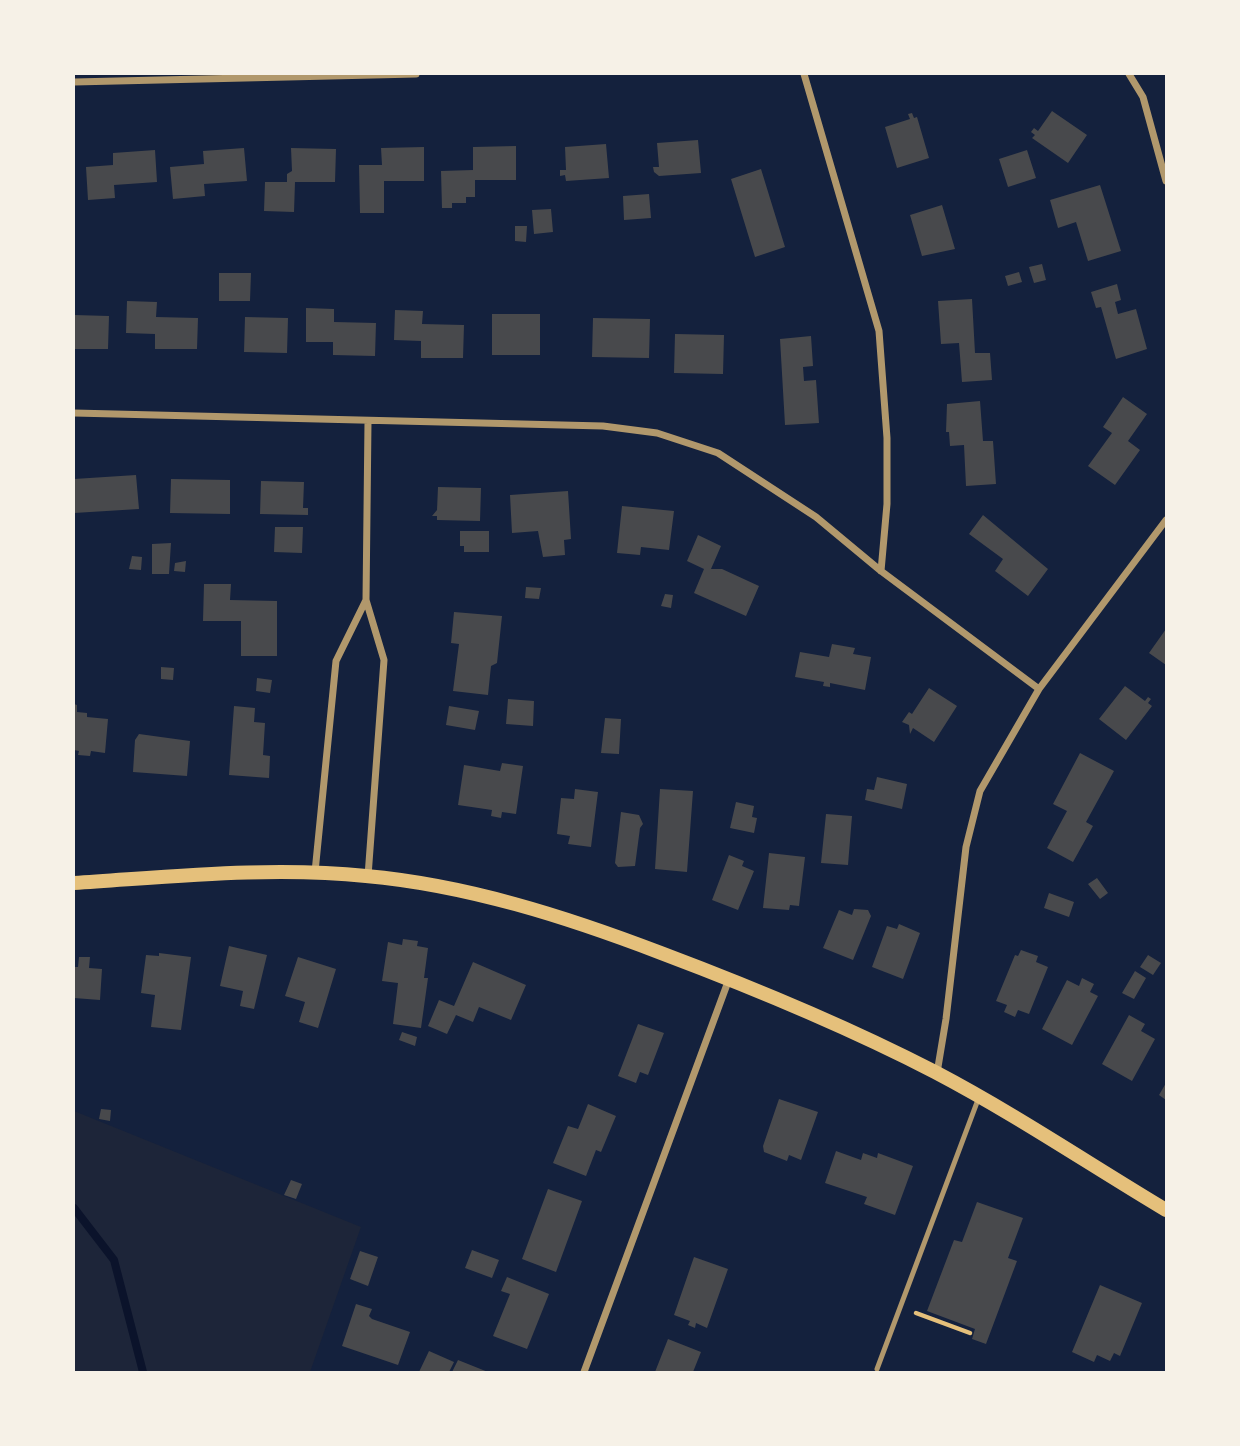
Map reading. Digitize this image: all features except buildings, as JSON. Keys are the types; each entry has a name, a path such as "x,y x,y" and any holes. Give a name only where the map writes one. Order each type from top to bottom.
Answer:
{"main road":[{"path":"74,883 315,872 368,876 507,902 593,927 729,978 850,1029 937,1073 1167,1210"}],"street":[{"path":"74,82 416,74"},
{"path":"804,74 879,331 887,438 887,504 881,571"},
{"path":"1129,74 1143,97 1167,181"},
{"path":"74,413 603,426 657,433 718,453 816,517 881,571 1040,689"},
{"path":"368,422 366,600 384,660 368,876"},
{"path":"937,1073 971,819 980,791 1040,689 1167,520"},
{"path":"315,872 336,661 366,600"},
{"path":"584,1373 729,978"}],"lane":[{"path":"877,1370 979,1097"}],"path":[{"path":"920,1301 915,1313 970,1334"}],"shaded area":[{"path":"74,1111 361,1227 310,1372 74,1372"}],"waterway":[{"path":"74,1208 114,1260 143,1372"}]}
